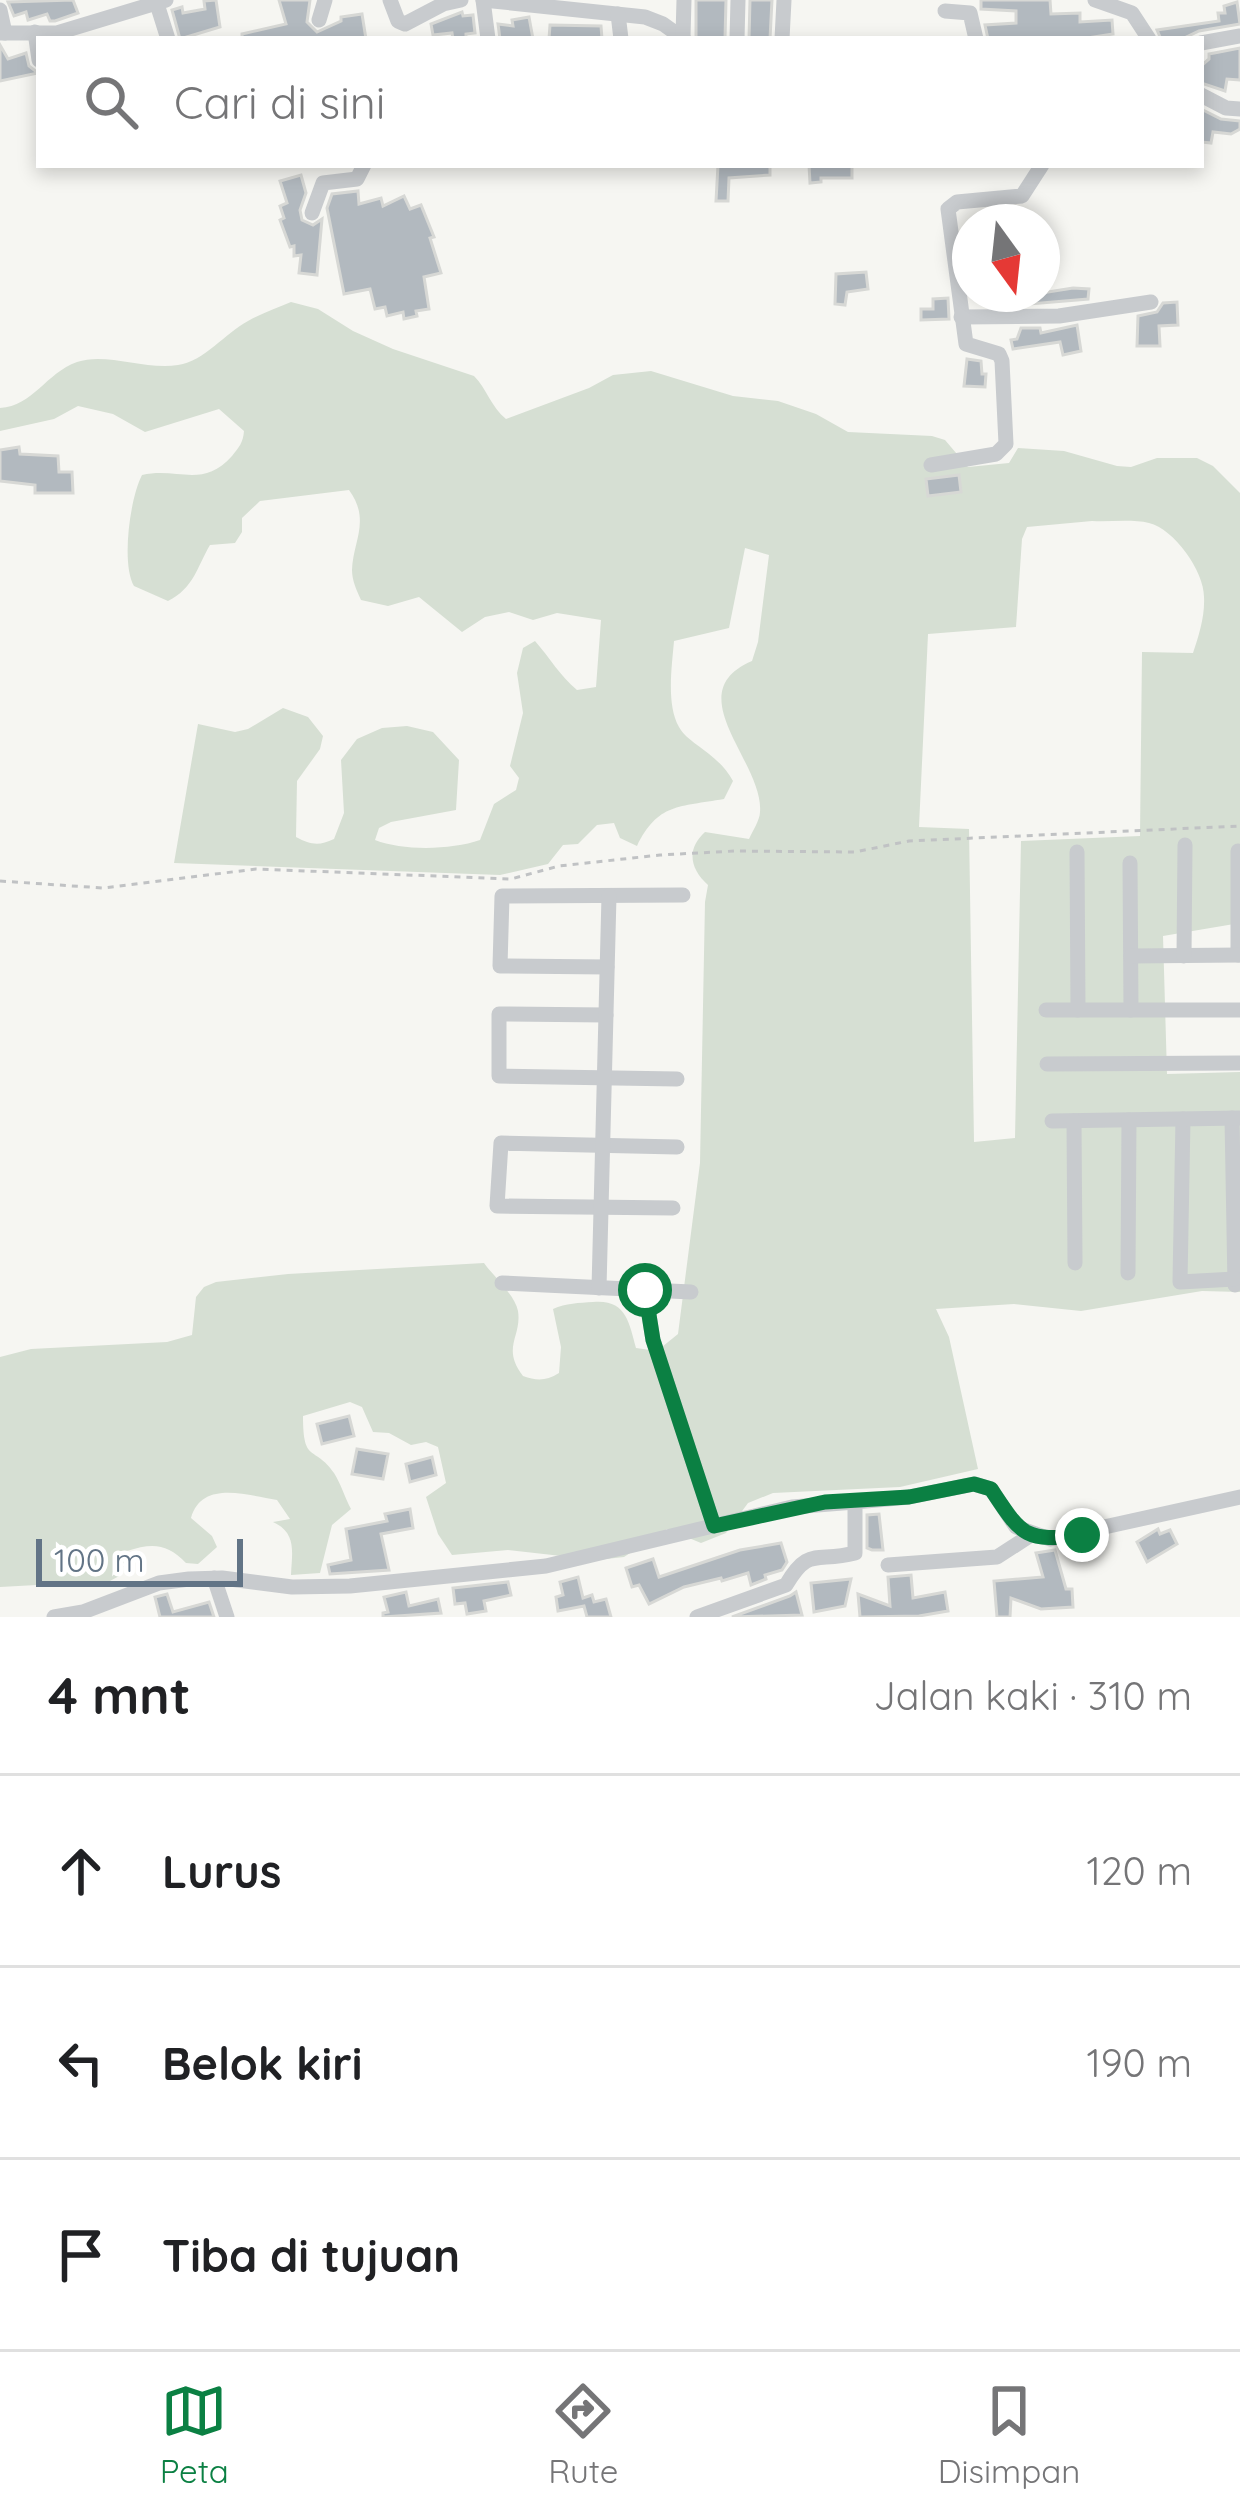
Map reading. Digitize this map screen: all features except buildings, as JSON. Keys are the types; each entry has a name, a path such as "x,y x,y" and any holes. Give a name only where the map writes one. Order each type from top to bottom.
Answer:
{"street":[{"path":"319,20 325,0"},
{"path":"390,0 398,21 405,24 461,0"},
{"path":"488,36 483,0 541,2 645,17 682,36"},
{"path":"684,0 684,36"},
{"path":"737,36 738,0"},
{"path":"782,36 784,0"},
{"path":"1095,0 1124,7 1148,36"},
{"path":"0,10 2,33 34,32 76,28 162,2 168,36"},
{"path":"946,11 970,13 975,36"},
{"path":"618,14 621,36"},
{"path":"34,32 36,43"},
{"path":"1204,42 1240,36"},
{"path":"1204,97 1226,108 1240,109"},
{"path":"312,213 321,185 356,178 362,168"},
{"path":"931,465 996,454 1006,444 1000,357 969,347 947,213 950,206 1022,196 1040,168"},
{"path":"961,317 1059,316 1151,302"},
{"path":"1184,956 1185,845"},
{"path":"1131,956 1239,955 1238,850"},
{"path":"1077,852 1078,1010"},
{"path":"1130,863 1130,1010"},
{"path":"607,967 500,966 502,896 683,895"},
{"path":"599,1288 609,896"},
{"path":"1046,1010 1240,1010"},
{"path":"606,1015 499,1014 499,1076 677,1078"},
{"path":"1047,1064 1240,1063"},
{"path":"1052,1121 1236,1118 1235,1282 1180,1282 1183,1119"},
{"path":"1074,1120 1075,1263"},
{"path":"1128,1273 1129,1120"},
{"path":"673,1208 497,1206 501,1143 677,1147"},
{"path":"502,1283 691,1292"},
{"path":"645,1290 653,1340 714,1526"},
{"path":"54,1617 83,1612 159,1583 214,1578 292,1587 350,1586 545,1566 792,1507 909,1497 974,1484 991,1489 1005,1516 1031,1535 1051,1539 1240,1497"},
{"path":"697,1617 786,1585 806,1559 855,1553 855,1502"},
{"path":"888,1565 998,1557 1031,1535"},
{"path":"214,1578 227,1617"}],"path":[{"path":"0,881 103,888 256,869 511,879 559,866 660,855 735,850 855,852 909,841 1240,826"}],"shaded area":[{"path":"291,302 318,309 393,349 474,376 506,419 613,375 651,371 733,396 778,401 848,432 932,436 945,440 968,467 1009,463 1018,448 1064,451 1131,467 1157,458 1197,458 1213,466 1240,493 1240,923 1163,936 1167,1074 1240,1072 1240,1292 1202,1291 1081,1311 1014,1304 936,1309 949,1337 978,1469 900,1487 773,1493 748,1503 726,1533 701,1543 667,1529 624,1557 597,1560 508,1550 452,1555 438,1534 426,1497 446,1483 438,1447 426,1442 411,1445 389,1433 373,1432 362,1407 350,1402 303,1416 308,1448 334,1473 351,1509 332,1525 320,1573 291,1575 290,1538 273,1522 290,1519 277,1500 226,1493 205,1498 191,1518 212,1536 217,1547 198,1564 186,1563 166,1548 144,1547 127,1551 121,1575 110,1581 0,1587 0,1357 31,1349 167,1342 192,1335 196,1297 216,1282 484,1263 516,1305 514,1357 523,1376 541,1379 559,1373 561,1347 553,1309 563,1306 613,1304 624,1314 636,1348 657,1351 678,1334 700,1163 708,885 694,866 693,852 705,832 749,839 760,815 758,792 729,730 722,691 731,675 752,661 769,555 745,548 729,628 674,641 675,718 733,781 724,799 662,814 637,846 620,838 614,823 597,825 578,844 563,845 548,864 500,875 174,863 198,724 235,732 283,708 308,717 323,736 320,749 297,781 296,837 315,844 334,839 344,813 341,760 357,739 382,728 407,726 433,732 459,760 456,810 391,822 379,828 375,840 441,847 480,840 494,804 516,790 519,778 510,766 523,713 517,673 523,648 535,641 577,690 596,687 601,620 557,613 533,620 509,612 485,617 462,632 419,597 388,606 361,600 352,570 359,511 349,490 260,501 242,518 242,532 235,543 210,545 189,583 168,601 134,586 128,563 129,531 142,475 200,474 221,466 239,447 244,431 219,409 145,432 113,414 78,406 54,419 0,431 0,408 22,402 77,362 100,359 178,365 206,352 248,321","holes":["1099,521 1149,523 1177,542 1203,587 1201,625 1193,653 1142,652 1140,836 1021,841 1015,1138 974,1142 969,829 919,827 928,634 1016,627 1022,539 1027,527"]}],"route":[{"path":"645,1290 653,1340 714,1526 792,1507 909,1497 974,1484 991,1489 1005,1516 1031,1535 1051,1539 1082,1535"}]}
